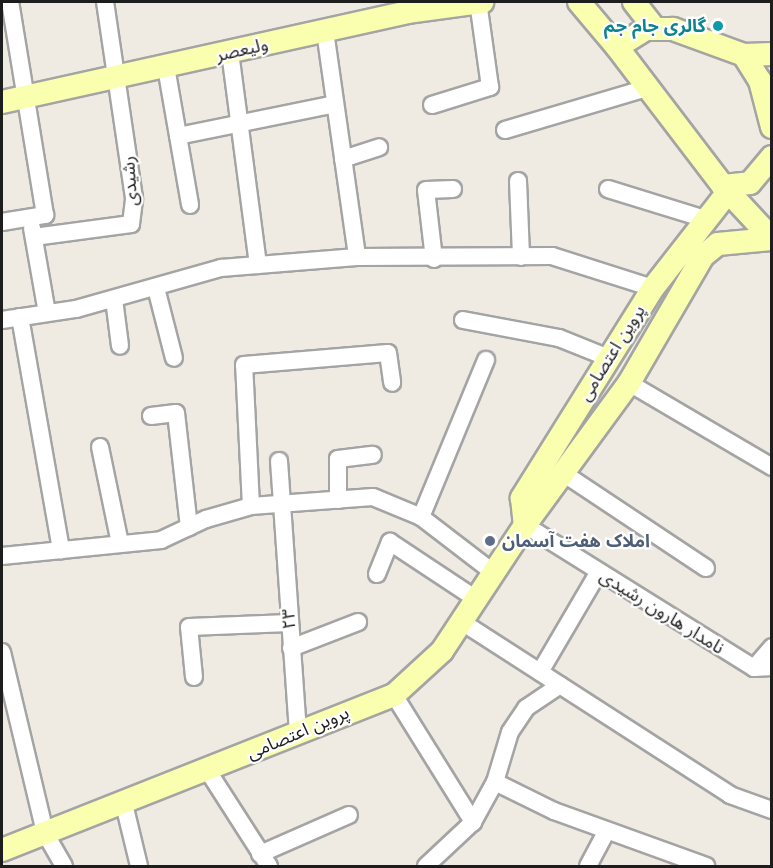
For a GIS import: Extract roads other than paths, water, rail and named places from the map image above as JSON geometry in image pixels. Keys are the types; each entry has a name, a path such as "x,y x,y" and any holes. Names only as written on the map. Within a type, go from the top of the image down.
{"street":[{"path":"2,222 45,215 28,96 10,2"},
{"path":"105,2 119,77"},
{"path":"432,105 490,87 480,2"},
{"name":"ولیعصر","path":"2,102 325,31 407,7 480,2"},
{"path":"579,2 650,87 725,189 771,239"},
{"path":"634,2 656,29"},
{"path":"617,47 656,29 710,39 744,55 771,54"},
{"path":"325,31 357,256"},
{"path":"230,52 258,265"},
{"path":"744,55 760,81 771,127"},
{"path":"166,67 190,205"},
{"name":"رشیدی","path":"34,237 131,224 134,198 119,77"},
{"path":"505,130 650,87"},
{"path":"178,136 240,127 335,104"},
{"path":"343,159 379,147"},
{"path":"725,189 750,183 770,165"},
{"path":"518,181 521,256"},
{"path":"434,259 426,190 453,189"},
{"path":"608,189 705,219"},
{"name":"پروین اعتصامی","path":"525,525 522,498 653,288 725,189"},
{"path":"30,217 47,313"},
{"name":"پروین اعتصامی","path":"2,849 208,771 394,695 442,651 525,525 566,476 629,383 704,256 718,244 771,239"},
{"path":"2,320 114,299 221,268 357,256 434,259 552,256 653,288"},
{"path":"156,288 174,358"},
{"path":"114,299 120,345"},
{"path":"20,317 61,550"},
{"path":"463,320 559,338 609,358"},
{"path":"251,506 243,365 388,353 392,383"},
{"path":"421,517 486,360"},
{"path":"629,383 771,465"},
{"path":"151,416 176,413 189,527"},
{"path":"100,447 120,544"},
{"path":"338,500 338,459 373,455"},
{"name":"۲۳","path":"279,461 298,733"},
{"path":"566,476 706,568"},
{"path":"2,556 161,540 189,527 251,506 373,497 421,517 494,573"},
{"name":"نامدار هارون رشیدی","path":"525,525 598,573 754,668"},
{"path":"377,574 390,542 476,599"},
{"path":"540,672 598,573"},
{"path":"291,648 358,622"},
{"path":"462,622 730,795 771,810"},
{"path":"194,677 189,627 289,623"},
{"path":"754,668 771,647"},
{"path":"2,652 6,684 45,833 64,867"},
{"path":"754,668 771,667"},
{"path":"426,867 473,822 495,782 510,732 526,708 560,685"},
{"path":"394,695 473,822"},
{"path":"208,771 265,860 349,815"},
{"path":"495,782 606,832 706,867"},
{"path":"124,804 139,867"},
{"path":"588,867 606,832"}],"place":[{"name":"گالری جام جم","path":"718,26"},
{"name":"املاک هفت آسمان","path":"490,541"}]}
